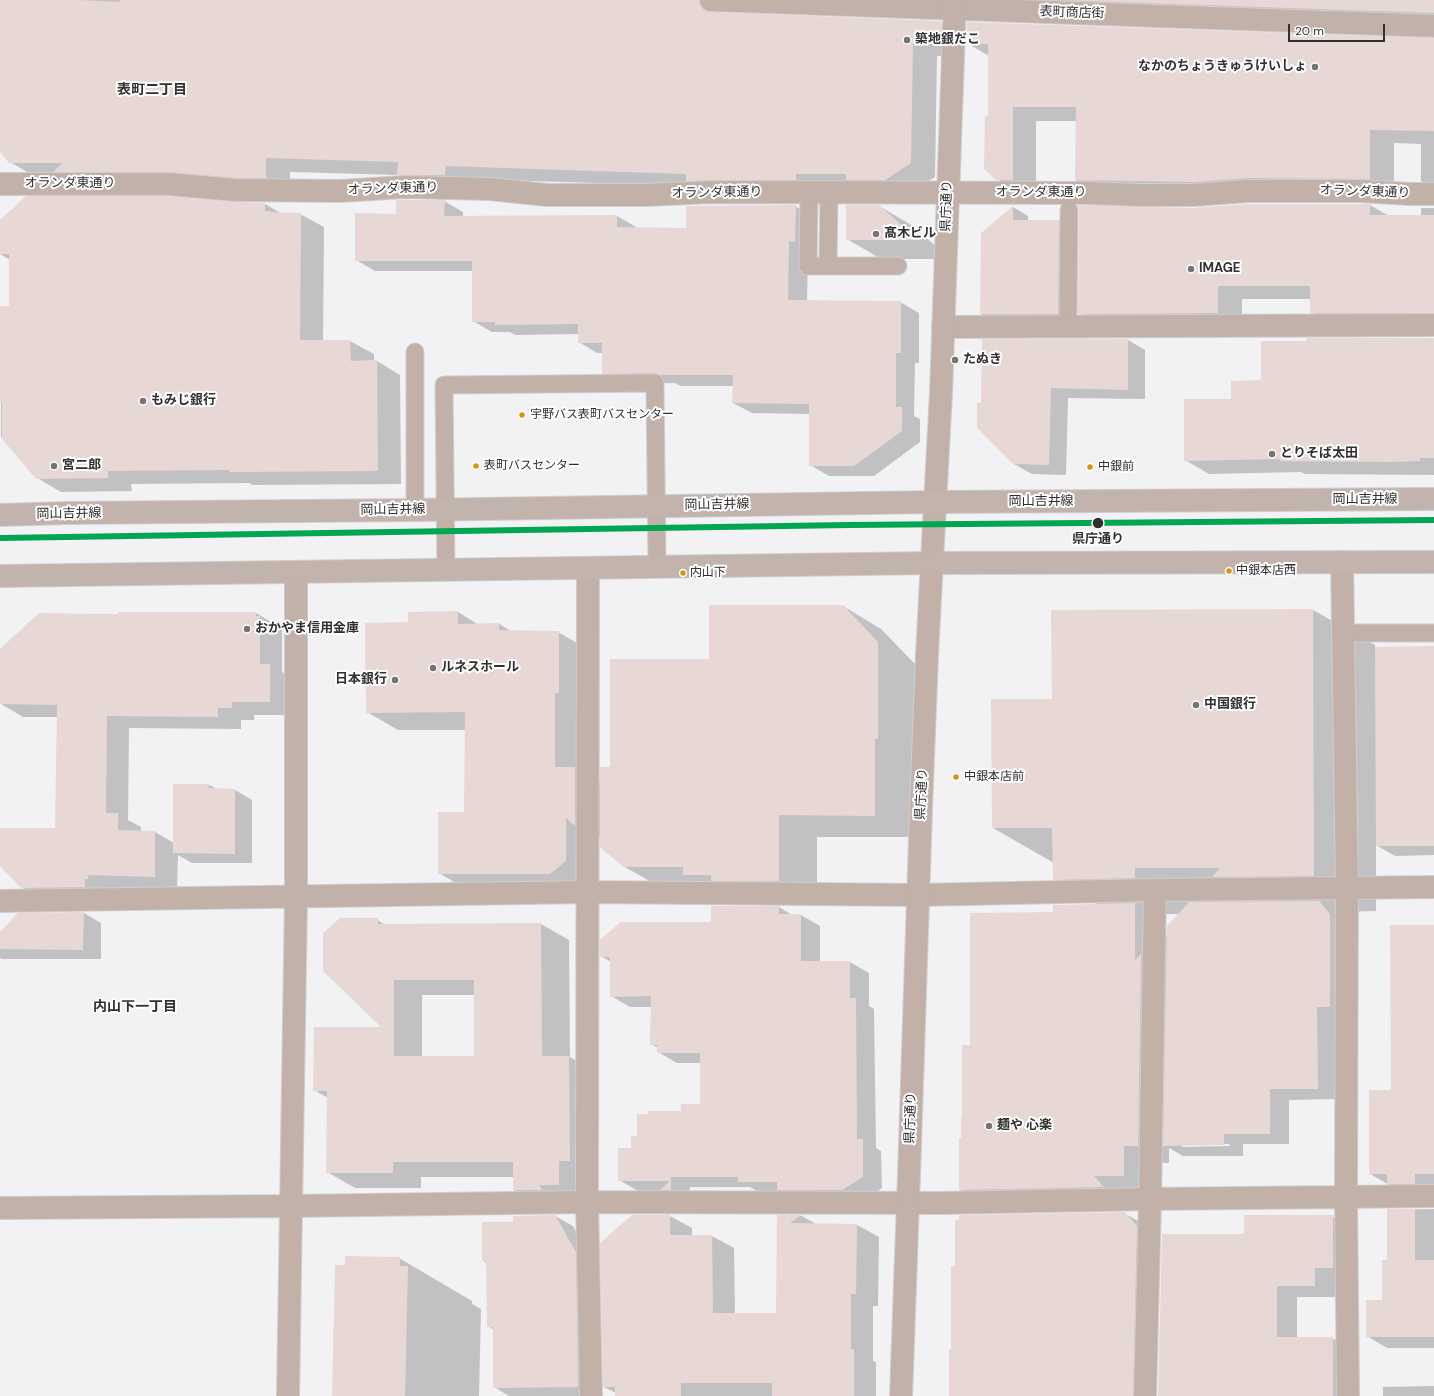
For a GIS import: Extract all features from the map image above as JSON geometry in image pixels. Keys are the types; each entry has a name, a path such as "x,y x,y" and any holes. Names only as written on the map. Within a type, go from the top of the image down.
{"main road":[{"name":"岡山吉井線","path":"0,515 66,513 446,510 935,502 1434,499"},
{"path":"0,576 446,571 932,563 1434,562"}],"street":[{"name":"表町商店街","path":"711,0 954,5 1434,26"},
{"name":"県庁通り","path":"901,1396 918,895 943,327 954,5"},
{"name":"オランダ東通り","path":"0,184 168,184 235,190 340,191 404,187 490,189 547,195 819,192 1194,195 1248,191 1360,190 1410,194 1434,194"},
{"path":"943,327 1434,325"},
{"path":"1342,562 1347,887 1346,1197 1348,1396"},
{"path":"588,568 587,1202 591,1396"},
{"path":"288,1396 296,897 296,572"},
{"path":"0,901 588,892 918,895 1347,887 1434,887"},
{"path":"1145,1396 1155,890"},
{"path":"0,1208 587,1202 908,1203 1434,1196"}],"lane":[{"path":"819,192 808,266 898,266"},
{"path":"819,192 828,266"},
{"path":"1068,326 1069,210"},
{"path":"415,352 415,510"},
{"path":"446,571 444,385 655,383 657,568"},
{"path":"1342,633 1434,633"}],"building":[{"path":"0,0 79,0 120,2 120,0 699,0 700,6 704,10 711,12 942,21 941,43 913,42 911,163 885,180 846,180 846,174 796,174 796,180 686,181 686,174 446,166 445,175 397,175 398,162 266,158 266,178 236,178 168,172 53,172 63,163 9,163 0,152"},
{"path":"1059,0 1434,0 1434,13"},
{"path":"967,22 1434,38 1434,131 1370,130 1370,179 1248,178 1194,182 1075,180 1076,107 1013,107 1013,180 996,180 984,169 985,116 988,116 988,44 966,44"},
{"path":"26,196 167,196 234,202 265,203 265,211 301,213 300,340 350,340 351,361 377,360 378,471 108,471 108,478 36,479 2,439 2,402 0,402 0,306 9,306 9,254 0,254 0,220"},
{"path":"396,200 445,200 444,216 617,215 617,227 686,228 686,206 796,205 795,242 789,241 788,300 901,301 901,353 896,353 896,407 902,407 902,431 854,466 809,466 809,404 732,403 733,375 661,375 655,373 602,374 602,343 578,343 578,324 495,325 495,322 472,322 472,261 355,261 355,213 396,214"},
{"path":"1248,204 1370,204 1370,215 1434,215 1434,313 1310,313 1310,286 1218,286 1218,313 1078,314 1078,205 1194,208"},
{"name":"髙木ビル","path":"846,205 879,205 918,240 846,240"},
{"path":"1013,206 1013,220 1059,220 1058,314 980,314 981,233"},
{"path":"1306,338 1434,338 1434,458 1420,458 1420,461 1392,462 1280,461 1280,459 1184,461 1184,399 1231,399 1231,381 1261,380 1261,341 1306,341"},
{"path":"982,339 1128,339 1128,390 1051,388 1049,465 1013,464 977,428 977,403 981,403"},
{"path":"709,605 843,605 878,642 878,739 875,739 875,816 779,815 779,881 711,881 711,875 683,875 683,867 623,867 600,847 600,767 610,767 610,659 709,659"},
{"path":"1313,609 1314,876 1212,877 1220,868 1135,868 1135,878 1053,880 1052,828 992,828 991,699 1052,699 1051,610"},
{"path":"458,611 458,624 499,623 499,630 559,631 559,693 555,693 555,767 575,767 575,826 566,818 566,861 550,874 438,874 438,812 464,812 465,712 366,713 365,623 408,622 408,612"},
{"path":"118,612 256,612 256,616 260,616 260,664 270,664 270,702 232,702 232,708 218,708 218,717 107,716 106,813 118,813 118,830 155,831 155,877 88,875 88,879 85,879 85,887 21,888 0,866 0,828 55,828 57,705 0,704 0,649 39,613 118,614"},
{"path":"1434,646 1434,846 1376,846 1375,647"},
{"path":"173,784 209,784 209,788 235,789 235,854 173,853"},
{"path":"1319,901 1330,914 1330,1007 1317,1007 1318,1089 1270,1089 1270,1134 1224,1134 1224,1145 1163,1146 1167,926 1189,902"},
{"path":"1135,903 1135,960 1141,954 1138,1146 1124,1146 1124,1176 1094,1176 1104,1187 959,1190 959,1138 961,1138 962,1117 962,1045 970,1045 970,913 1053,912 1053,905"},
{"path":"711,906 779,906 779,914 801,914 801,961 850,961 850,998 856,998 857,1139 863,1139 863,1177 842,1190 777,1190 777,1182 738,1182 738,1177 671,1177 671,1190 660,1190 670,1181 618,1181 618,1148 631,1148 631,1136 637,1136 637,1114 648,1114 648,1111 681,1111 681,1104 700,1104 700,1053 657,1053 657,1045 650,1045 651,996 610,997 610,957 600,957 600,940 621,922 711,922"},
{"path":"84,912 83,950 0,949 0,932 18,913"},
{"path":"340,918 378,918 378,924 541,923 542,1056 569,1056 570,1161 559,1161 559,1185 539,1185 542,1190 513,1190 513,1162 393,1162 393,1173 326,1173 327,1091 313,1091 314,1027 381,1027 323,971 323,933","holes":["394,980 474,980 474,1056 394,1056"]},
{"path":"1390,925 1434,925 1434,1174 1415,1174 1415,1184 1387,1184 1387,1174 1369,1174 1369,1090 1391,1090"},
{"path":"1387,1209 1415,1209 1415,1260 1434,1260 1434,1337 1366,1337 1366,1300 1382,1300 1382,1260 1387,1260"},
{"path":"1125,1212 1137,1226 1133,1396 949,1396 949,1349 951,1349 951,1266 955,1266 955,1220 959,1220 959,1215"},
{"path":"555,1215 576,1252 578,1387 493,1388 493,1327 487,1327 486,1261 482,1261 482,1222 513,1222 513,1216"},
{"path":"632,1215 670,1215 670,1235 712,1235 713,1313 776,1313 777,1215 802,1215 790,1223 857,1224 856,1294 851,1294 851,1349 854,1349 854,1396 772,1396 772,1383 681,1383 681,1396 615,1396 615,1387 603,1387 600,1243"},
{"path":"1244,1215 1333,1215 1333,1268 1315,1268 1315,1286 1277,1286 1277,1337 1333,1337 1333,1396 1158,1396 1162,1234 1244,1234"},
{"path":"345,1256 400,1257 400,1266 408,1266 405,1396 332,1396 335,1265 345,1265"}],"transit line":[{"path":"0,538 849,525 1434,520"}],"place":[{"name":"築地銀だこ","path":"907,40"},
{"name":"なかのちょうきゅうけいしょ","path":"1315,67"},
{"name":"髙木ビル","path":"876,234"},
{"name":"IMAGE","path":"1191,269"},
{"name":"たぬき","path":"955,360"},
{"name":"もみじ銀行","path":"143,401"},
{"name":"宇野バス表町バスセンター","path":"522,415"},
{"name":"とりそば太田","path":"1272,454"},
{"name":"宮二郎","path":"54,466"},
{"name":"表町バスセンター","path":"476,466"},
{"name":"中銀前","path":"1090,467"},
{"name":"県庁通り","path":"1098,523"},
{"name":"中銀本店西","path":"1229,571"},
{"name":"内山下","path":"683,573"},
{"name":"おかやま信用金庫","path":"247,629"},
{"name":"ルネスホール","path":"433,668"},
{"name":"日本銀行","path":"395,680"},
{"name":"中国銀行","path":"1196,705"},
{"name":"中銀本店前","path":"956,777"},
{"name":"麺や 心楽","path":"989,1126"}],"district":[{"name":"表町二丁目","path":"152,90"},
{"name":"内山下一丁目","path":"135,1007"}]}
